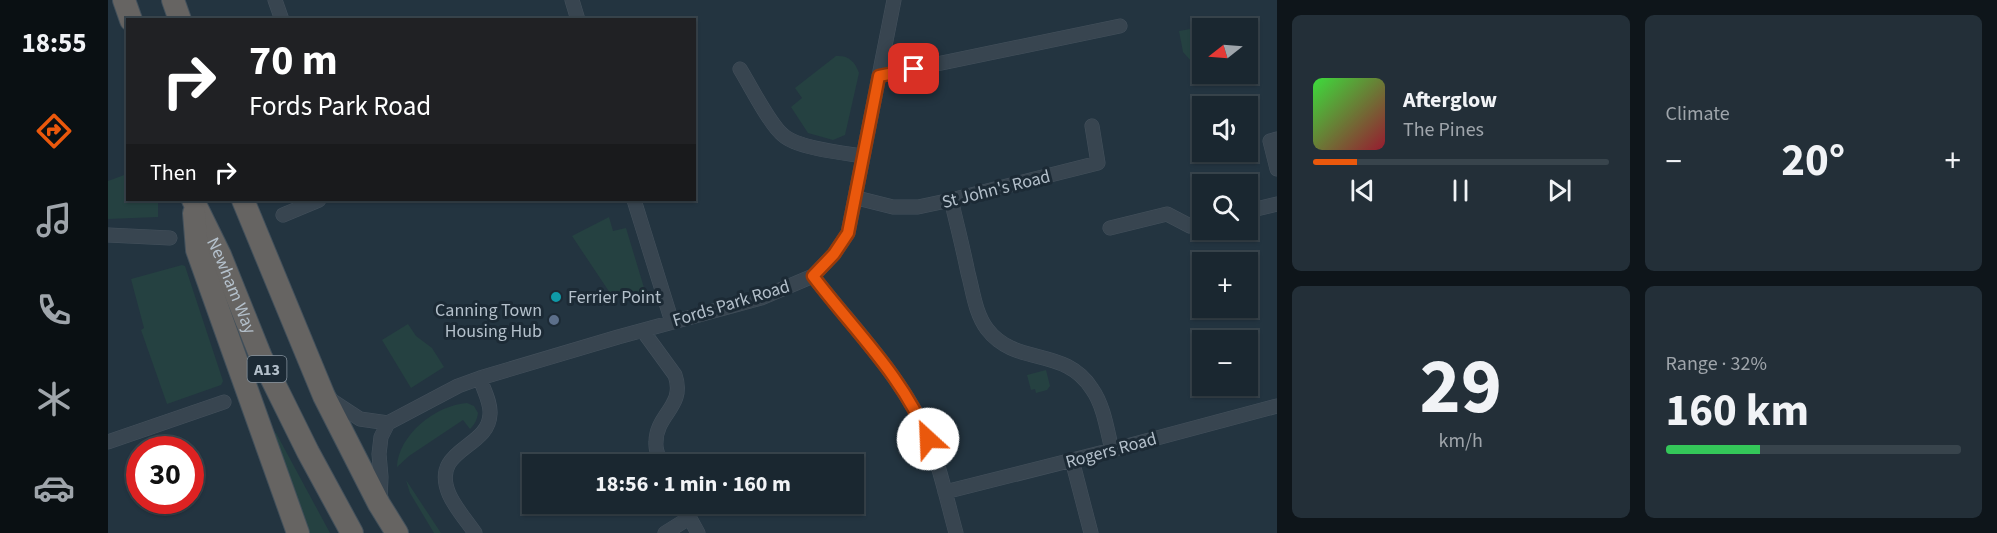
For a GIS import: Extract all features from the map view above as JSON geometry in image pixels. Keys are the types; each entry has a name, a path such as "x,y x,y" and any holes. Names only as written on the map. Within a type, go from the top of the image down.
{"highway":[{"path":"124,0 130,18"},
{"path":"173,0 179,18"},
{"name":"A13","path":"193,201 197,250 298,533"},
{"name":"Newham Way","path":"193,201 220,255 261,357 308,452 352,533"},
{"name":"A13","path":"243,201 324,396 379,504 397,533"}],"street":[{"path":"274,0 281,18"},
{"path":"572,0 577,18"},
{"name":"Fords Park Road","path":"388,423 458,386 480,378 761,298 813,276 834,254 848,233 857,198 863,156 894,0"},
{"path":"879,76 1120,26"},
{"path":"741,69 776,128 784,137 809,146 863,156"},
{"name":"St John's Road","path":"857,198 893,207 918,207 1098,163 1092,126"},
{"path":"1277,139 1270,141 1277,169"},
{"path":"951,200 977,309 986,328 999,343 1014,351 1066,364 1083,378 1092,388 1099,402 1112,450"},
{"path":"283,215 317,201"},
{"path":"634,201 672,322"},
{"path":"1258,209 1277,204"},
{"path":"1110,228 1167,214 1192,226"},
{"path":"108,235 170,238"},
{"path":"813,276 901,388 922,424 956,533"},
{"path":"643,331 675,375 679,391 675,404 665,415 657,432 655,444 658,454"},
{"path":"475,533 450,495 446,483 446,472 455,454 484,432 489,423 491,413 480,378"},
{"path":"324,396 360,419 388,423 381,437 379,454 381,477 379,504"},
{"path":"108,442 224,402"},
{"name":"Rogers Road","path":"945,492 1277,406"},
{"path":"1072,460 1091,533"},
{"path":"686,514 698,533"},
{"path":"665,533 688,518"}],"green space":[{"path":"1192,29 1192,62 1183,52 1179,31"},
{"path":"836,56 850,60 859,73 845,135 833,140 808,133 791,107 802,98 795,88"},
{"path":"126,174 126,201 158,201 158,217 108,219 108,181"},
{"path":"609,217 613,231 626,228 645,291 614,299 572,236"},
{"path":"185,266 223,381 221,385 167,404 141,330 144,328 131,279"},
{"path":"408,324 416,336 432,348 444,367 411,388 382,340"},
{"path":"1046,370 1050,386 1047,390 1036,393 1035,389 1031,390 1027,375"},
{"path":"467,403 474,406 478,413 470,429 463,420 409,456 397,467 399,455 411,433 443,409"},
{"path":"276,433 330,533 306,533 270,434"},
{"path":"406,480 441,533 434,533 410,493"}],"place":[{"name":"Ferrier Point","path":"556,297"},
{"name":"Canning Town Housing Hub","path":"554,320"}],"route":[{"path":"914,69 879,76 857,198 848,233 834,254 813,276 901,388 928,439"}]}
